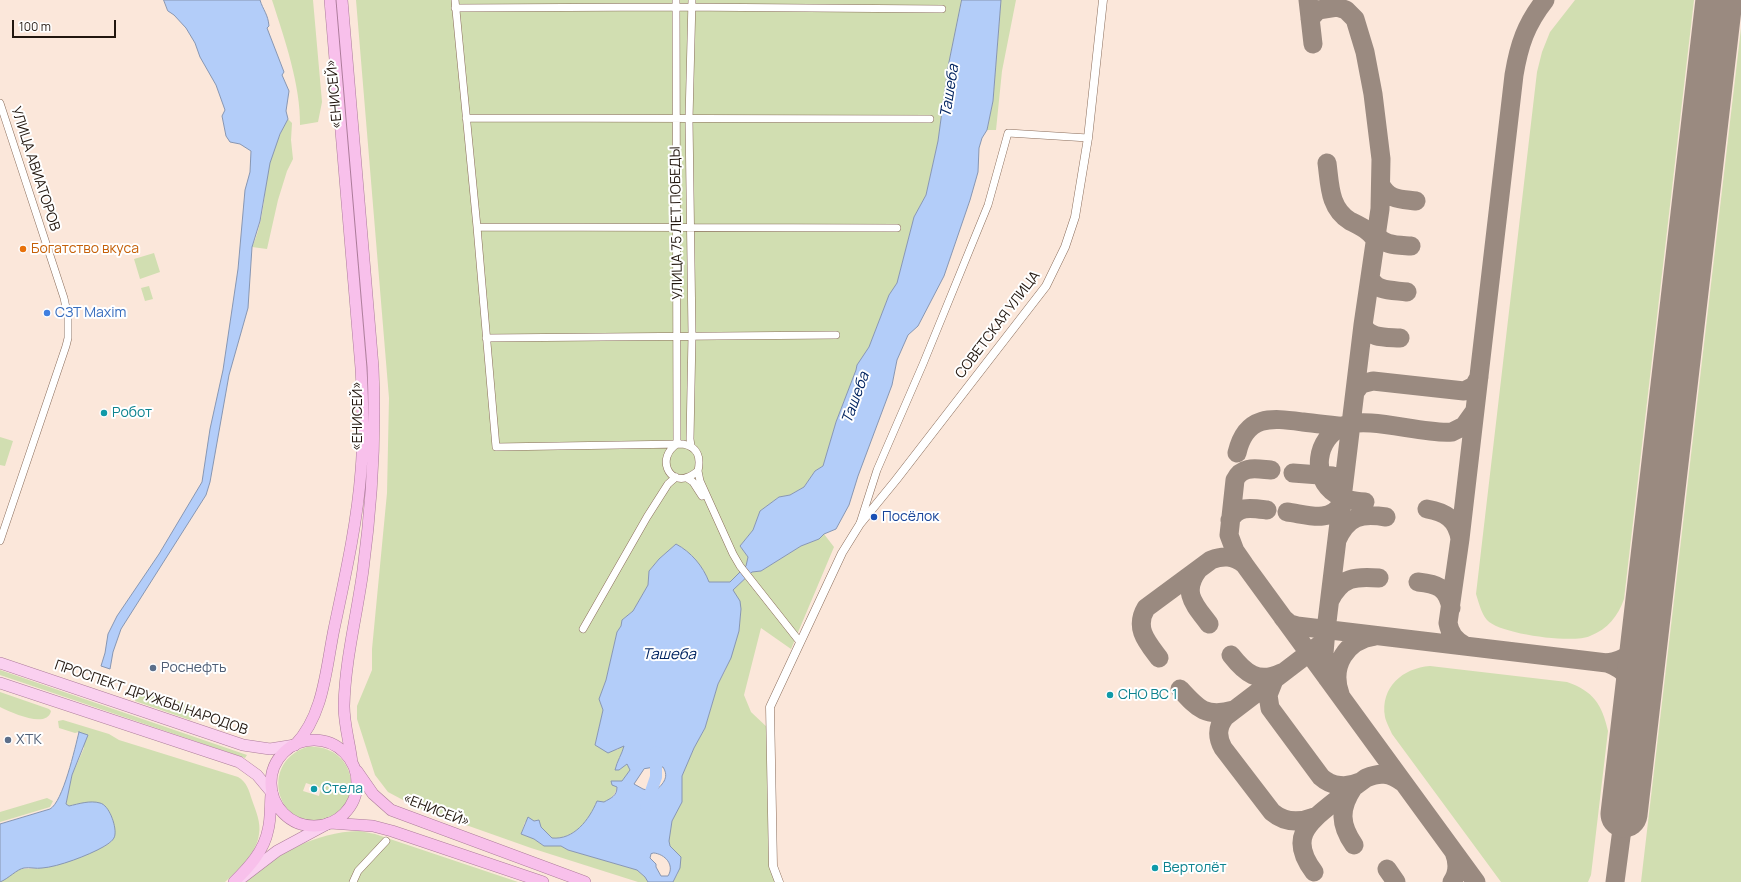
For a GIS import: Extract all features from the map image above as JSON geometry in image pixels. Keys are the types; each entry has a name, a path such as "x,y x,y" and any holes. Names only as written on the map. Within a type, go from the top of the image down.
{"highway":[{"name":"«ЕНИСЕЙ»","path":"330,0 361,368 363,415 361,472 346,568 319,704 310,726 294,744 282,754 273,767 270,781 272,793 280,810 293,821 310,826 329,823 373,826 543,882"},
{"name":"«ЕНИСЕЙ»","path":"329,823 343,815 352,802 357,789 354,766 345,724 345,682 363,570 373,472 375,414 373,367 342,0"},
{"name":"«ЕНИСЕЙ»","path":"294,744 312,740 327,742 339,748 360,774 373,794 391,810 585,882"},
{"path":"236,882 263,846 268,829 272,793"}],"main road":[{"name":"ПРОСПЕКТ ДРУЖБЫ НАРОДОВ","path":"0,662 243,745 270,749 294,744"},
{"path":"0,683 239,762 258,775 272,793"},
{"path":"236,882 277,851 329,823"}],"street":[{"path":"455,0 496,446 677,444 691,446 699,456 698,470 700,481 733,554"},
{"name":"СОВЕТСКАЯ УЛИЦА","path":"779,882 773,866 770,707 842,553 860,524 896,480 1046,286 1065,247 1074,217 1088,138 1103,0"},
{"name":"УЛИЦА 75 ЛЕТ ПОБЕДЫ","path":"676,4 677,444"},
{"path":"455,8 692,4 942,9"},
{"name":"УЛИЦА 75 ЛЕТ ПОБЕДЫ","path":"691,446 692,335 689,119 692,4"},
{"name":"УЛИЦА АВИАТОРОВ","path":"0,103 64,298 68,324 66,346 0,541"},
{"path":"466,118 930,119"},
{"path":"860,524 877,470 923,364 988,205 1008,133 1088,138"},
{"path":"477,227 690,226 897,228"},
{"path":"486,338 692,335 836,335"},
{"path":"677,444 668,452 666,463 671,474 676,477 687,478 698,488 740,566 800,642"},
{"path":"687,478 698,470"},
{"path":"582,629 647,517 668,484 676,477"},
{"path":"353,882 358,871 386,841"}],"green space":[{"path":"272,0 313,0 322,102 318,122 300,125 300,110 295,78"},
{"path":"356,0 962,0 948,67 938,141 926,195 914,217 897,283 889,295 869,347 857,365 836,422 823,466 815,471 804,487 790,495 779,497 760,511 753,530 740,546 748,557 746,566 730,582 709,582 696,560 687,551 676,544 659,559 649,571 648,585 633,611 622,620 621,626 617,632 606,680 599,699 603,710 595,745 617,750 621,746 624,746 615,769 619,770 627,764 630,770 622,781 618,782 613,796 604,803 597,801 590,816 580,828 567,836 551,838 541,827 539,820 525,822 521,834 534,839 544,846 561,846 568,850 637,870 648,882 638,882 531,848 418,808 388,792 375,775 357,719 357,706 372,670 372,649 387,493 389,398"},
{"path":"1001,0 1016,0 1002,71 996,130 987,130 993,101"},
{"path":"1575,0 1694,0 1624,599 1619,611 1612,621 1602,630 1590,636 1568,639 1520,633 1506,630 1494,625 1487,620 1483,614 1476,594 1537,72 1542,52 1550,32"},
{"path":"1741,28 1741,882 1641,882"},
{"path":"288,119 292,123 291,140 293,159 287,171 278,200 267,249 252,247 264,204 270,162"},
{"path":"154,253 160,272 140,279 134,259"},
{"path":"149,286 153,299 145,301 141,288"},
{"path":"0,437 13,441 5,466 0,465"},
{"path":"824,534 834,547 791,649 761,628 744,695 751,712 769,729 769,851 775,882 673,882 678,873 673,850 668,841 672,821 682,802 682,776 694,748 705,728 718,684 725,671 739,631 741,609 733,590 752,572 761,571 801,546 819,539"},
{"path":"1430,666 1567,682 1584,690 1595,700 1603,713 1608,731 1591,875 1588,882 1501,882 1392,734 1385,717 1384,706 1390,688 1403,675 1420,668"},
{"path":"0,670 247,755 245,758 0,675"},
{"path":"147,691 193,706 195,716 190,720 135,701 137,696"},
{"path":"0,692 51,711 48,716 43,719 21,716 0,707"},
{"path":"63,720 109,734 119,740 241,779 249,790 259,821 259,834 255,848 246,861 225,882 0,882 20,869 43,868 81,857 110,843 115,835 110,815 107,809 102,805 89,803 69,806 66,804 72,775 84,748 79,732 75,733 59,728 58,721"},
{"path":"307,747 324,749 337,755 346,765 351,778 351,791 346,803 337,813 323,819 307,820 294,814 285,805 279,793 279,779 283,766 292,755","holes":["306,783 321,788 319,796 303,791"]},
{"path":"47,798 53,801 50,807 0,822 0,812"},
{"path":"359,831 375,834 518,882 245,882 270,862 298,846 327,835"}],"water":[{"path":"164,0 260,0 268,18 269,26 267,28 284,72 282,75 289,91 286,111 288,119 280,134 270,163 260,221 252,247 248,308 229,375 210,482 206,495 121,629 113,652 110,669 101,666 108,634 117,616 159,554 202,482 210,429 223,370 238,269 245,190 250,172 251,151 240,144 230,142 226,136 222,116 225,110 216,85 186,28 174,15 168,11"},
{"name":"Ташеба","path":"962,0 1001,0 993,101 987,130 982,138 979,148 978,172 970,200 944,276 918,326 908,335 897,360 892,385 858,476 849,505 836,529 824,534 819,539 801,546 761,571 752,572 733,590 740,601 741,609 739,631 731,658 718,684 705,728 694,748 682,776 682,802 672,821 669,841 670,846 681,857 680,868 673,882 648,882 637,870 568,850 561,846 544,846 534,839 521,834 528,817 534,821 539,820 541,827 552,838 560,838 574,832 585,822 597,801 604,802 615,795 617,787 612,785 611,781 622,781 630,770 627,764 619,770 615,770 624,746 608,753 595,745 603,710 599,699 606,680 617,632 621,626 622,620 633,611 648,585 649,571 659,559 676,544 687,551 696,560 709,582 730,582 746,566 748,557 740,546 753,530 760,511 779,497 790,495 804,487 815,471 823,466 836,422 857,365 869,347 889,295 897,283 914,217 926,195 938,141 948,67","holes":["663,767 666,775 662,784 654,792 643,789 634,784 644,769","654,853 662,855 670,864 670,872 668,876 661,876 656,864 650,858 651,854"]},
{"path":"79,732 88,735 72,775 66,804 69,806 92,802 100,803 106,807 113,821 115,830 114,838 111,842 90,854 49,867 21,869 0,882 0,824 50,809 55,804 68,774"}],"waterway":[{"name":"Ташеба","path":"646,806 656,777 656,752"}],"taxiway":[{"path":"1308,0 1313,44"},
{"path":"1464,645 1453,636 1448,623 1460,539 1514,75 1518,54 1524,35 1538,9 1545,0"},
{"path":"1310,19 1318,10 1337,7 1346,10 1355,19 1365,52 1373,94 1381,159 1380,209 1363,325 1326,630 1323,665 1327,678"},
{"path":"1327,163 1330,188 1334,203 1338,210 1343,216 1367,231 1375,239"},
{"path":"1381,185 1387,194 1391,196 1416,201"},
{"path":"1376,233 1386,243 1411,246"},
{"path":"1370,277 1372,282 1380,288 1407,292"},
{"path":"1363,325 1369,333 1374,335 1400,338"},
{"path":"1355,392 1361,384 1373,381 1464,391 1474,386 1479,377"},
{"path":"1365,502 1350,500 1339,496 1328,487 1322,478 1320,468 1322,448 1327,439 1334,432 1343,426 1354,423 1381,424 1426,431 1452,432 1464,426 1474,412"},
{"path":"1237,453 1241,440 1247,431 1262,421 1281,420 1347,427"},
{"path":"1244,564 1235,551 1229,535 1235,480 1238,475 1246,470 1271,470"},
{"path":"1293,473 1333,476"},
{"path":"1287,512 1309,516 1324,516 1337,510 1341,504"},
{"path":"1230,520 1233,515 1241,510 1251,508 1267,510"},
{"path":"1427,509 1439,512 1449,518 1456,526 1460,539"},
{"path":"1337,540 1346,526 1356,518 1362,516 1386,517"},
{"path":"1159,658 1146,640 1142,628 1141,622 1146,608 1211,560 1220,557 1228,557 1236,559 1244,564 1476,882"},
{"path":"1198,570 1193,578 1190,592 1195,605 1209,624"},
{"path":"1330,600 1344,582 1363,577 1379,578"},
{"path":"1418,582 1431,584 1444,591 1447,595 1451,608"},
{"path":"1283,618 1290,624 1297,626 1607,663 1622,670 1630,680 1634,694 1635,710"},
{"path":"1607,663 1620,660 1630,654 1638,644 1644,632"},
{"path":"1340,694 1337,684 1337,674 1339,664 1343,656 1356,643 1365,638 1375,636"},
{"path":"1314,817 1292,821 1277,816 1272,812 1223,748 1219,736 1219,728 1225,717 1318,646"},
{"path":"1231,655 1241,667 1253,675 1265,677 1281,673"},
{"path":"1274,680 1268,695 1270,708 1321,777 1330,783 1340,786 1360,782"},
{"path":"1180,689 1192,702 1203,710 1216,713 1234,710"},
{"path":"1314,872 1303,850 1302,841 1304,833 1309,825 1324,810 1366,778 1385,774 1402,782"},
{"path":"1353,788 1345,803 1343,817 1346,831 1354,845"},
{"path":"1615,882 1624,814"},
{"path":"1452,882 1456,874 1457,867 1454,852"},
{"path":"1387,869 1396,882"}],"runway":[{"path":"1624,814 1719,0"}],"place":[{"name":"Богатство вкуса","path":"23,249"},
{"name":"СЗТ Maxim","path":"47,313"},
{"name":"Робот","path":"104,413"},
{"name":"Посёлок","path":"874,517"},
{"name":"Роснефть","path":"153,668"},
{"name":"СНО ВС 1","path":"1110,695"},
{"name":"ХТК","path":"8,740"},
{"name":"Стела","path":"314,789"},
{"name":"Вертолёт","path":"1155,868"}]}
